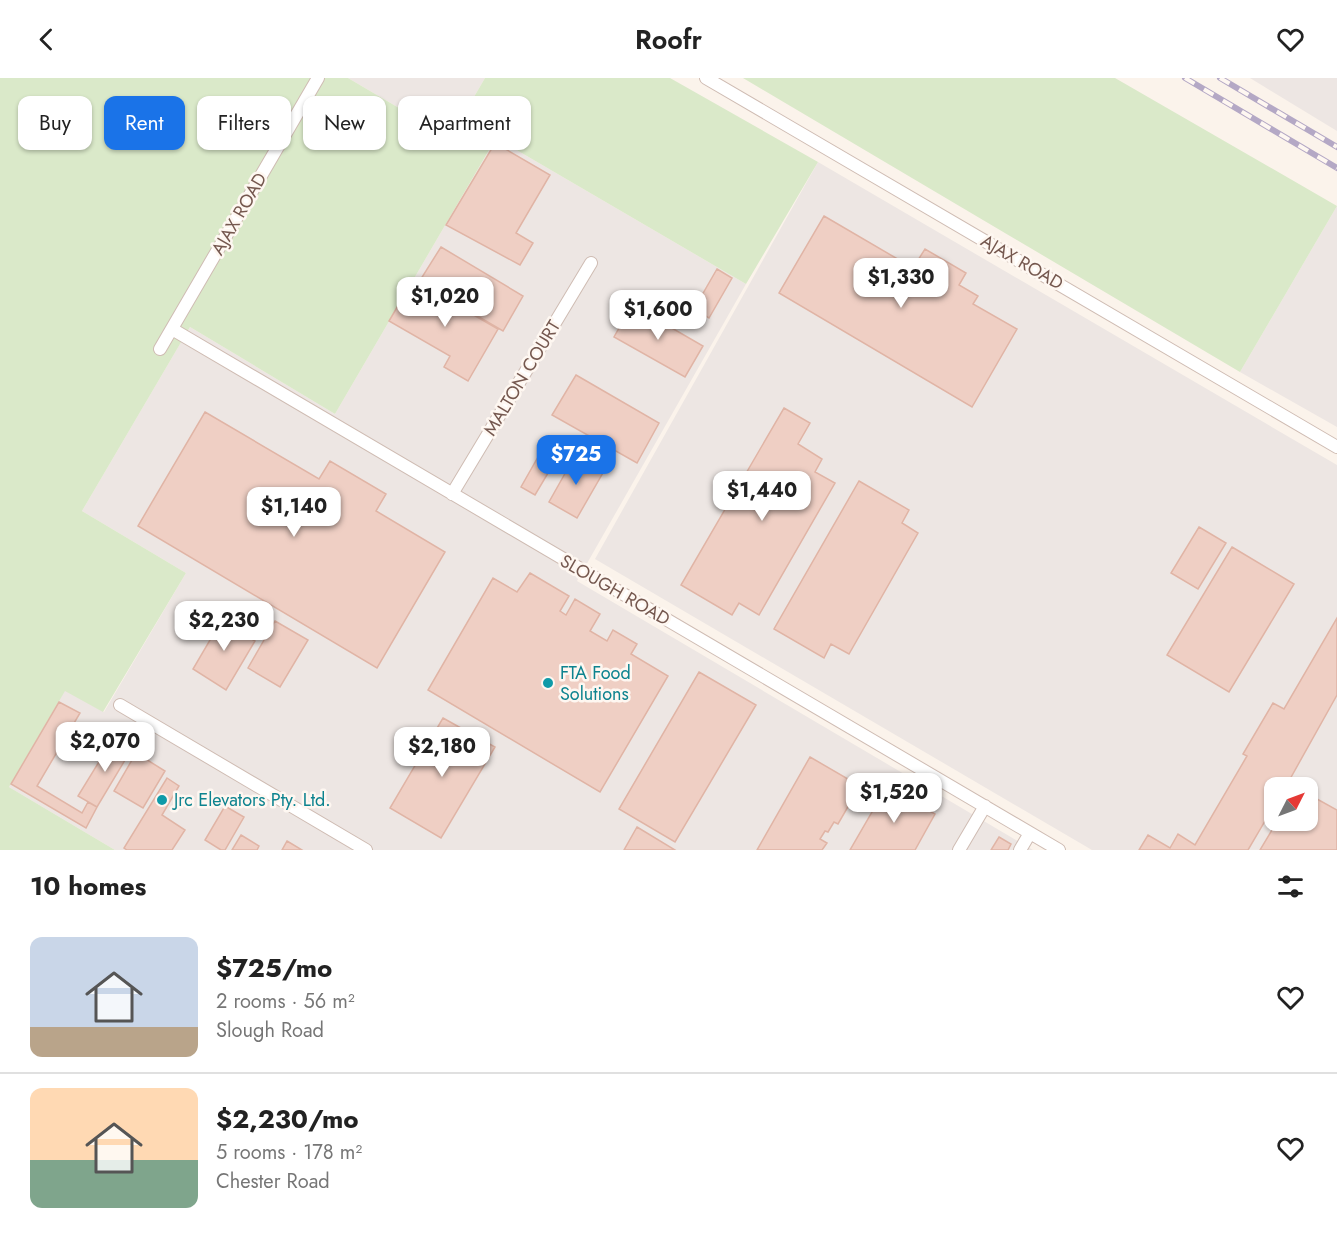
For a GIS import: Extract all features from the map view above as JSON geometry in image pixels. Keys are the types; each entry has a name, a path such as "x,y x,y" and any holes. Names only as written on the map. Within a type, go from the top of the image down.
{"street":[{"name":"AJAX ROAD","path":"160,349 318,78"},
{"name":"AJAX ROAD","path":"706,78 1337,447"},
{"name":"MALTON COURT","path":"452,494 591,263"},
{"name":"SLOUGH ROAD","path":"172,330 1059,850"},
{"path":"120,705 366,850"},
{"path":"959,850 985,806"},
{"path":"1020,850 1030,833"}],"shaded area":[{"path":"348,78 485,78 474,96 398,96 398,107 386,100 386,96 379,96"},
{"path":"1250,78 1337,78 1337,131"},
{"path":"489,150 517,150 746,284 577,581 1033,850 115,850 9,787 65,690 104,712 186,573 82,511 190,327 335,414"},
{"path":"818,162 1337,465 1337,850 1092,850 595,559"},
{"path":"1337,206 1337,427 1240,372"}],"green space":[{"path":"0,78 348,78 379,96 303,96 303,150 386,150 386,100 398,107 398,150 489,150 335,414 190,327 82,511 186,573 103,712 65,691 9,787 115,850 0,850"},
{"path":"485,78 670,78 818,162 746,284 517,150 531,150 531,96 474,96"},
{"path":"743,78 1115,78 1337,206 1240,372"}],"building":[{"path":"491,150 507,150 550,175 516,233 533,243 520,265 446,225"},
{"path":"824,216 913,268 925,249 966,273 959,285 978,296 973,304 1017,329 972,407 779,293"},
{"path":"441,247 523,296 503,331 419,282"},
{"path":"717,269 732,278 709,318 694,309"},
{"path":"413,280 498,329 468,381 444,367 450,356 389,321"},
{"path":"632,305 703,346 685,377 614,337"},
{"path":"576,375 659,423 637,463 552,415"},
{"path":"784,408 810,423 798,444 822,459 815,472 835,483 759,615 739,603 732,615 681,585"},
{"path":"205,412 319,479 330,461 386,494 376,511 445,552 377,668 138,526"},
{"path":"542,450 557,458 535,495 521,487"},
{"path":"576,454 604,471 577,518 549,502"},
{"path":"859,481 909,510 902,523 918,533 849,654 831,644 824,658 774,629"},
{"path":"1199,527 1226,543 1198,589 1171,573"},
{"path":"1232,547 1294,584 1229,692 1167,655"},
{"name":"FTA Food Solutions","path":"530,573 569,596 560,611 566,615 575,599 600,614 590,631 607,641 613,630 637,644 631,654 668,676 600,792 428,690 493,578 517,592"},
{"path":"227,611 242,619 235,629 255,641 226,690 193,669"},
{"path":"1337,618 1337,695 1291,777 1264,777 1264,823 1248,850 1139,850 1148,835 1170,848 1178,834 1195,845 1247,756 1243,754 1273,703 1284,709"},
{"path":"275,621 308,640 280,687 248,668"},
{"path":"699,672 756,705 675,842 619,809"},
{"path":"59,702 80,713 37,786 82,813 88,802 97,807 86,828 11,784"},
{"path":"443,718 495,747 441,838 390,808"},
{"path":"113,739 131,750 97,807 78,796"},
{"path":"136,753 165,771 143,808 114,791"},
{"path":"810,757 860,786 838,824 834,822 820,839 827,843 822,850 757,850"},
{"name":"Jrc Elevators Pty. Ltd.","path":"167,778 179,786 162,815 185,830 172,850 127,850 124,848"},
{"path":"887,786 935,814 915,850 850,850"},
{"path":"1318,800 1337,810 1337,850 1260,850 1271,831 1318,831"},
{"path":"225,806 244,817 225,850 221,850 205,840"},
{"path":"637,827 675,850 624,850"},
{"path":"241,835 259,846 257,850 232,850"},
{"path":"999,837 1011,844 1008,850 991,850"},
{"path":"287,841 302,850 282,850"}],"railway":[{"path":"1185,78 1337,168"},
{"path":"1220,78 1337,147"}],"place":[{"name":"FTA Food Solutions","path":"548,683"},
{"name":"Jrc Elevators Pty. Ltd.","path":"162,800"}]}
